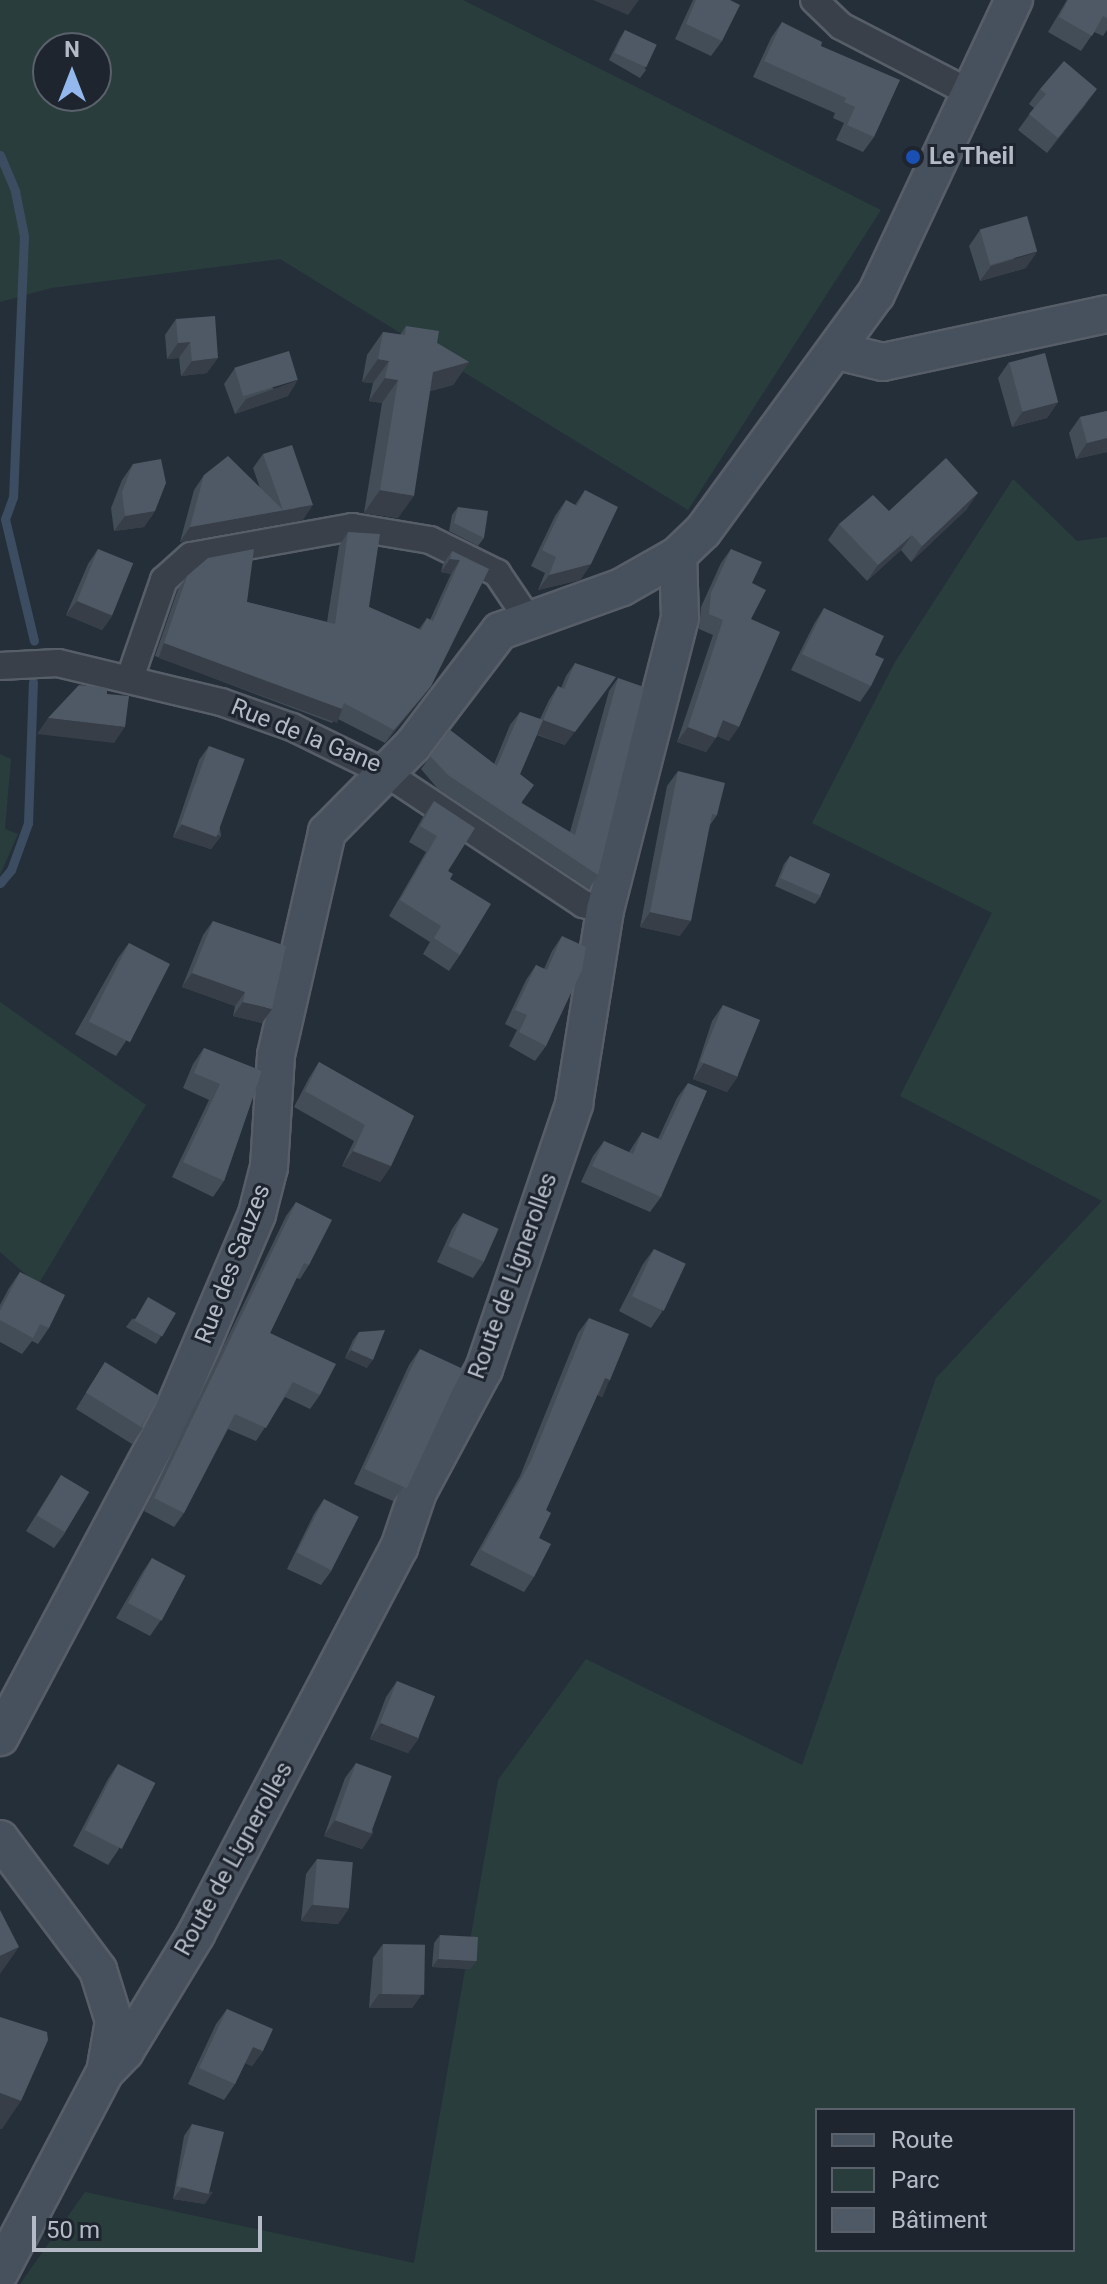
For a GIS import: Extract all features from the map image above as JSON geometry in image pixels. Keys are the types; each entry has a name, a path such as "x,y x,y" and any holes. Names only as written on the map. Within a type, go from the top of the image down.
{"street":[{"path":"814,0 841,26 972,94"},
{"name":"Rue de la Gane","path":"0,666 58,663 130,678 292,727 386,773 500,631 528,619 578,607 678,555 703,531 838,351 876,294 1014,0"},
{"path":"838,351 883,362 1107,314"},
{"path":"130,678 164,580 191,556 352,527 430,540 497,573 528,619"},
{"name":"Route de Lignerolles","path":"105,2072 125,2051 196,1934 399,1548 418,1492 484,1369 574,1104 605,910 680,618 678,555"},
{"path":"386,773 583,904 605,910"},
{"name":"Rue des Sauzes","path":"0,1737 171,1416 228,1288 269,1167 276,1055 320,849 327,832 386,773"},
{"path":"0,1839 98,1970 114,2021 105,2072 0,2272"},
{"path":"98,1970 126,1984 164,1983"}],"green space":[{"path":"0,0 463,0 881,210 688,510 280,259 51,288 0,302"},
{"path":"1013,479 1077,541 1107,537 1107,2284 20,2284 85,2192 414,2263 498,1780 586,1659 802,1765 936,1378 1102,1201 900,1096 992,913 812,823 895,662"},
{"path":"0,754 11,759 5,829 18,834 0,875"},
{"path":"0,1002 146,1105 38,1285 0,1252"}],"building":[{"path":"696,0 730,0 740,5 722,41 686,24"},
{"path":"1068,0 1107,0 1107,18 1103,16 1092,36 1059,17"},
{"path":"782,22 822,42 821,46 900,80 874,137 847,125 855,107 844,102 846,98 764,61"},
{"path":"625,30 657,45 646,67 614,53"},
{"path":"1064,61 1097,89 1058,138 1029,114 1046,94 1040,89"},
{"path":"1027,216 1037,252 990,265 980,230"},
{"path":"215,316 218,358 192,361 190,342 178,343 176,319"},
{"path":"406,326 439,331 437,343 469,362 433,372 414,496 380,490 398,380 385,378 389,361 378,359 383,332 405,335"},
{"path":"289,351 298,380 243,396 234,368"},
{"path":"1045,353 1058,402 1022,412 1009,363"},
{"path":"1107,411 1107,438 1087,443 1080,417"},
{"path":"292,445 313,505 190,527 204,475 228,456 283,510 263,454"},
{"path":"946,458 978,493 922,546 912,535 878,565 839,524 873,495 889,511"},
{"path":"161,459 166,483 155,511 125,516 122,492 133,464"},
{"path":"585,490 618,507 591,564 549,575 556,557 542,550 566,500 577,506"},
{"path":"458,507 488,511 484,538 454,523"},
{"path":"348,532 380,534 369,607 421,630 427,618 433,621 460,560 450,559 452,551 489,569 431,686 394,730 344,703 342,709 164,643 187,576 208,558 254,549 247,602 335,624"},
{"path":"98,549 133,563 112,615 77,601"},
{"path":"731,549 762,562 752,583 766,590 751,619 780,632 739,727 723,720 716,738 688,727 723,620 709,614 711,593"},
{"path":"824,608 884,636 875,655 884,659 871,686 802,654"},
{"path":"575,663 616,677 575,732 543,720 558,686 564,689"},
{"path":"618,678 644,687 598,875 448,775 430,756 450,730 497,766 520,712 543,720 520,774 534,785 521,803 575,835"},
{"path":"79,685 107,688 107,694 129,696 125,727 48,718"},
{"path":"209,746 245,759 216,837 181,824"},
{"path":"678,771 725,783 717,815 712,814 691,921 650,912"},
{"path":"434,801 475,828 448,871 453,874 450,879 491,904 460,955 434,938 441,926 400,900 437,836 420,826"},
{"path":"790,856 830,874 820,896 780,878"},
{"path":"213,921 286,946 272,1009 243,1002 245,992 192,973"},
{"path":"562,936 586,947 582,970 546,1046 519,1032 527,1015 515,1010 536,965 547,970"},
{"path":"129,943 170,964 130,1042 89,1021"},
{"path":"723,1005 760,1020 737,1077 700,1062"},
{"path":"204,1048 262,1071 224,1181 183,1162 220,1084 194,1073"},
{"path":"319,1062 414,1116 391,1166 353,1151 365,1125 305,1091"},
{"path":"688,1083 707,1091 661,1197 592,1166 604,1141 633,1154 642,1132 661,1140"},
{"path":"296,1202 332,1220 309,1265 304,1263 270,1333 336,1364 320,1395 293,1382 266,1428 235,1414 184,1513 154,1498"},
{"path":"463,1213 499,1229 484,1262 448,1246"},
{"path":"654,1249 686,1264 664,1311 632,1296"},
{"path":"20,1272 65,1295 49,1328 40,1324 33,1338 0,1320 0,1311"},
{"path":"148,1297 176,1313 162,1336 134,1320"},
{"path":"589,1318 629,1334 610,1380 605,1378 546,1510 551,1513 539,1538 551,1544 534,1577 481,1550 531,1461"},
{"path":"385,1330 373,1360 351,1350 359,1332"},
{"path":"420,1349 463,1369 407,1488 364,1469"},
{"path":"105,1362 160,1396 141,1427 86,1393"},
{"path":"61,1475 89,1492 65,1532 37,1515"},
{"path":"324,1499 359,1517 332,1570 297,1552"},
{"path":"152,1558 186,1576 162,1621 128,1603"},
{"path":"397,1681 435,1696 418,1738 380,1723"},
{"path":"356,1763 392,1776 371,1833 335,1820"},
{"path":"118,1764 155,1783 122,1849 84,1830"},
{"path":"317,1859 353,1862 349,1908 313,1905"},
{"path":"0,1910 19,1947 0,1956"},
{"path":"440,1935 478,1937 477,1961 439,1959"},
{"path":"383,1944 425,1945 424,1995 382,1994"},
{"path":"227,2009 273,2029 263,2051 253,2047 235,2084 199,2068"},
{"path":"0,2017 47,2032 48,2040 21,2101 0,2093"},
{"path":"192,2124 224,2132 209,2194 177,2186"}],"waterway":[{"path":"0,155 15,191 24,236 13,497 5,519 34,641"},
{"path":"0,883 11,870 28,823 33,682"}],"place":[{"name":"Le Theil","path":"913,157"}]}
